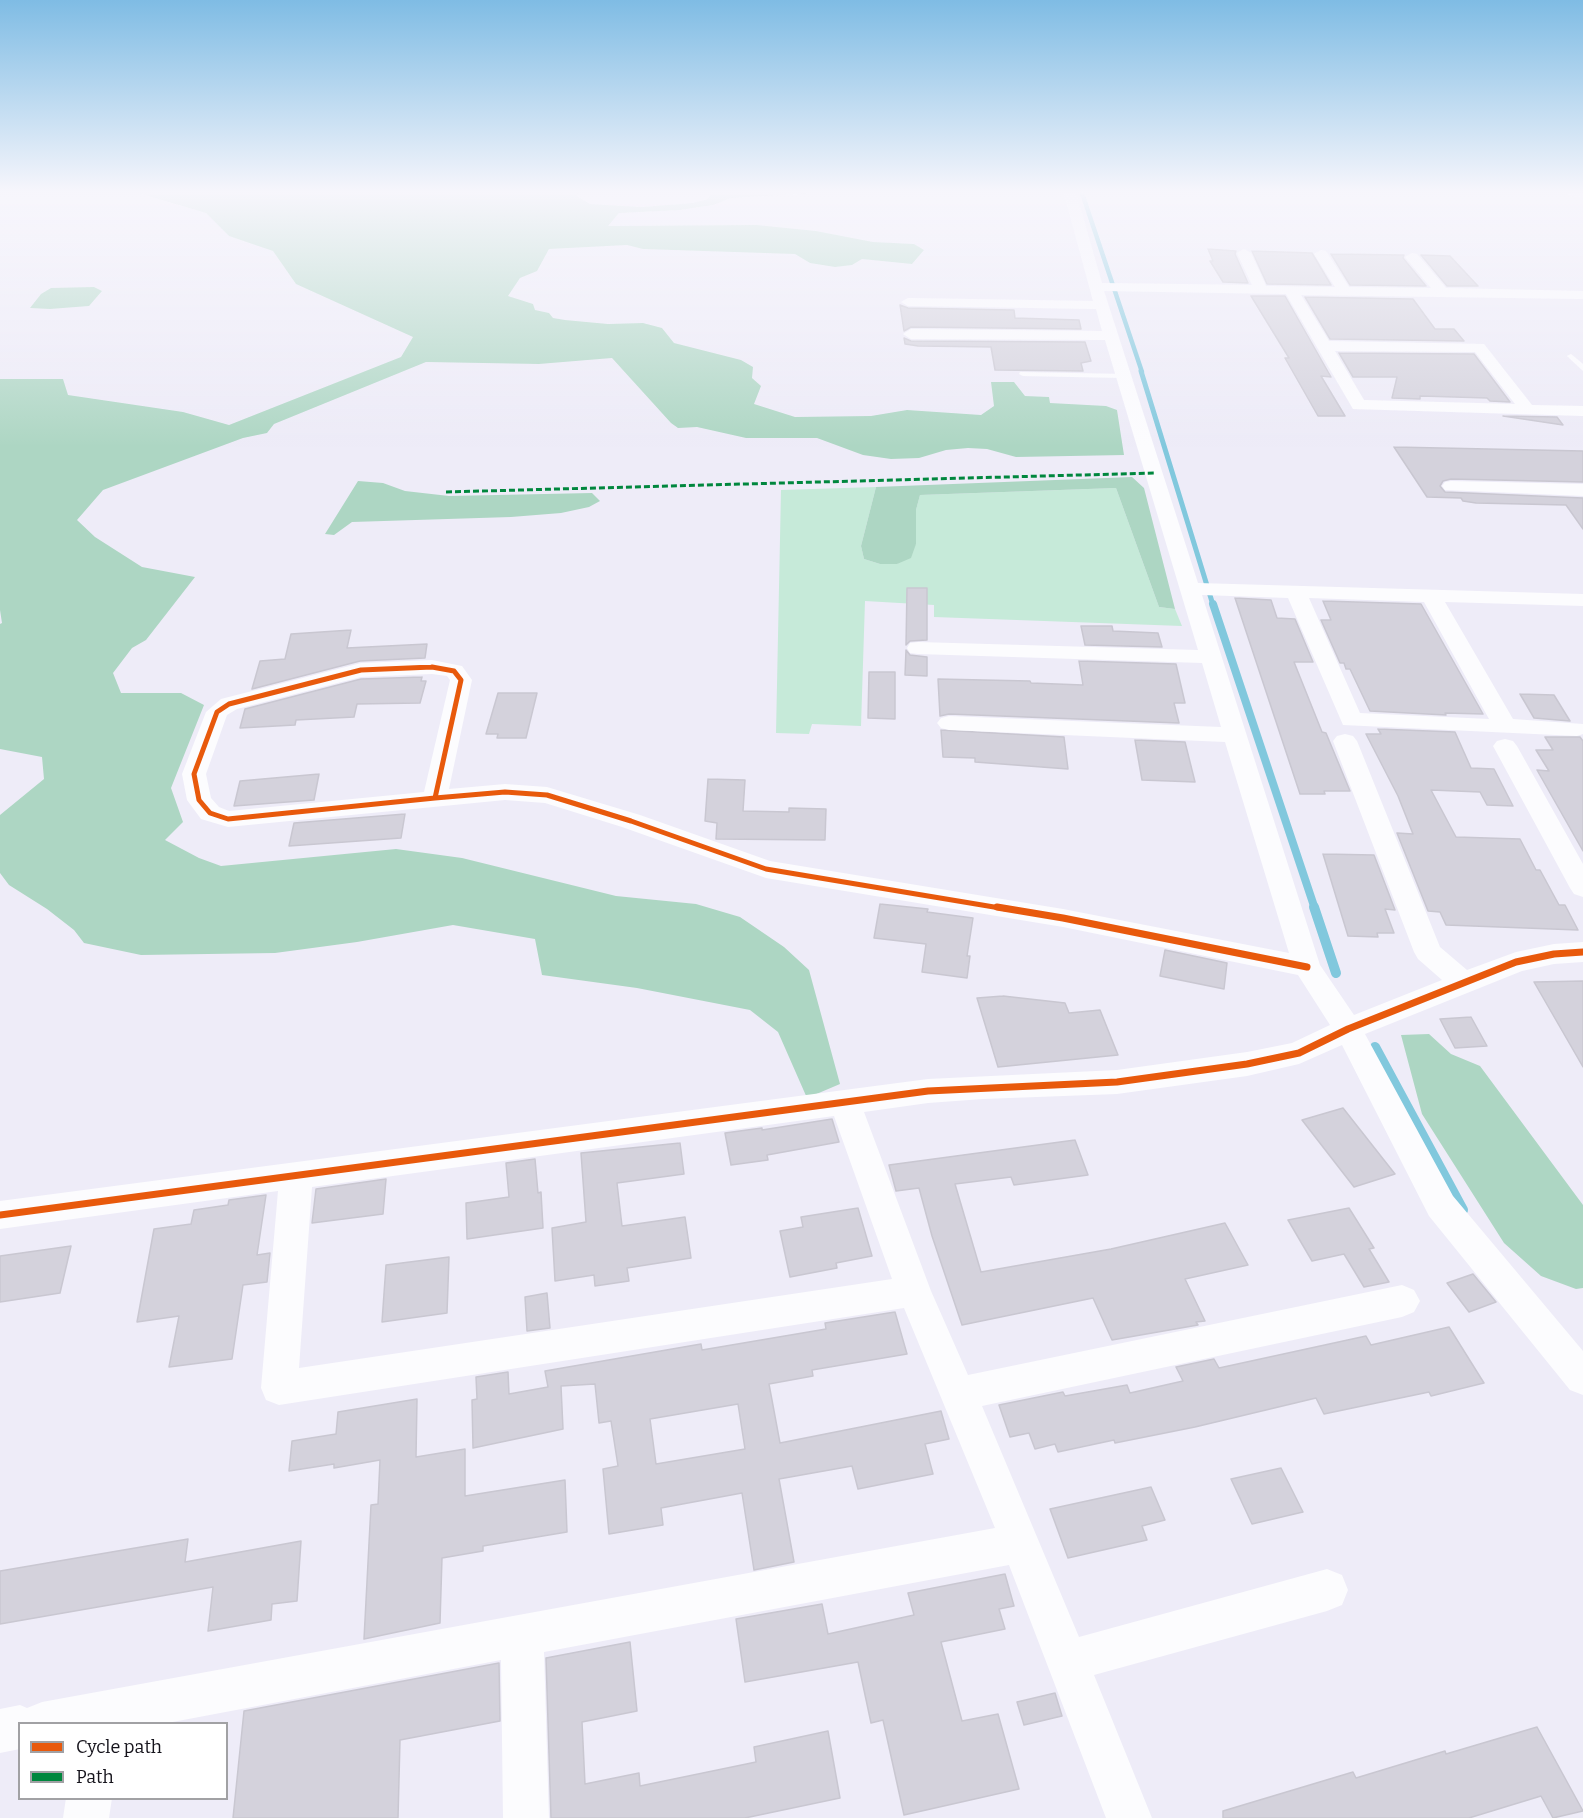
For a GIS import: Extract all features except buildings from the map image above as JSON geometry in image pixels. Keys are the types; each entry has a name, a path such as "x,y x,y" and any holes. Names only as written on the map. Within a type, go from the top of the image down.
{"street":[{"path":"1103,278 1107,287 1101,305 1124,376 1203,589 1210,657 1307,967 1348,1029 1441,1206 1583,1378"},
{"path":"1255,278 1261,290"},
{"path":"1336,278 1345,291"},
{"path":"1430,278 1442,293"},
{"path":"1107,287 1583,295"},
{"path":"1291,290 1359,405 1583,411"},
{"path":"908,302 1101,305"},
{"path":"911,334 1111,336"},
{"path":"1323,346 1479,347 1527,409"},
{"path":"1451,486 1583,490"},
{"path":"1203,589 1583,600"},
{"path":"1296,592 1351,720 1505,736 1577,729"},
{"path":"1430,595 1583,888"},
{"path":"918,648 1210,657"},
{"path":"435,798 461,680 454,671 432,667 362,670 229,704 217,712 194,774 199,800 210,813 228,819 505,792 547,795 631,821 766,869 1063,918 1307,967"},
{"path":"949,723 1233,735"},
{"path":"1345,741 1428,952 1464,983"},
{"path":"0,1215 845,1103 983,1087 1118,1082 1247,1064 1299,1053 1348,1029 1516,962 1583,952"},
{"path":"845,1103 914,1291 1021,1543 1129,1818"},
{"path":"296,1176 279,1388 914,1291"},
{"path":"959,1394 1402,1300"},
{"path":"62,1722 103,1718 522,1635 1021,1543"},
{"path":"1067,1662 1327,1590"},
{"path":"522,1635 526,1818"},
{"path":"0,1731 18,1728"},
{"path":"86,1818 89,1800"}],"lane":[{"path":"1571,356 1583,369"},
{"path":"1023,375 1124,376"}],"green space":[{"path":"292,278 520,278 508,296 533,304 535,310 549,313 553,318 608,324 643,323 662,328 674,343 741,360 753,367 752,378 761,386 754,404 795,417 871,416 907,410 981,415 994,406 991,382 1014,382 1025,396 1049,397 1050,403 1106,406 1117,410 1124,455 1016,457 987,449 968,448 946,450 919,458 891,459 863,455 817,438 746,438 697,427 678,428 612,358 539,364 426,362 274,424 267,433 243,438 103,490 77,520 95,537 142,567 195,577 146,640 132,648 113,673 121,693 181,693 204,705 171,788 183,822 165,840 199,858 221,866 396,849 462,858 616,896 696,904 740,917 784,947 809,970 840,1084 807,1098 778,1032 750,1010 637,988 542,975 535,939 453,925 357,942 275,953 141,955 84,943 74,930 47,909 9,885 0,873 0,815 44,779 42,757 0,749 0,624 2,623 0,610 0,379 63,379 68,395 183,412 229,425 401,357 413,337 296,284"},
{"path":"94,287 102,291 89,306 30,308 41,294 51,288"},
{"path":"1132,477 1144,488 1175,609 1159,607 1116,488 920,495 916,510 916,544 911,558 897,564 880,564 864,559 861,546 876,487"},
{"path":"358,481 383,483 405,491 449,496 592,493 600,501 589,507 561,513 511,517 352,522 334,535 325,534"},
{"path":"876,487 861,546 864,559 880,564 897,564 916,544 916,510 920,495 1116,488 1159,607 1175,609 1182,626 934,617 934,605 865,601 861,726 812,724 809,734 776,733 781,490"},
{"path":"1429,1034 1451,1054 1480,1066 1583,1205 1583,1288 1576,1289 1541,1276 1504,1243 1422,1114 1401,1035"}],"waterway":[{"path":"1110,278 1142,372"},
{"path":"1141,371 1213,605"},
{"path":"1213,604 1315,909"},
{"path":"1314,907 1336,973"},
{"path":"1375,1047 1463,1210"}],"marked path":[{"path":"446,492 1155,473"}],"cycle path":[{"path":"435,798 461,680 454,671 432,667 361,670 229,704 217,712 194,774 199,800 210,813 228,819 505,792 547,795 631,821 766,869 1063,918 1307,967"},
{"path":"0,1215 928,1091 1117,1082 1247,1064 1299,1053 1348,1029 1516,962 1554,954 1583,952"}]}
